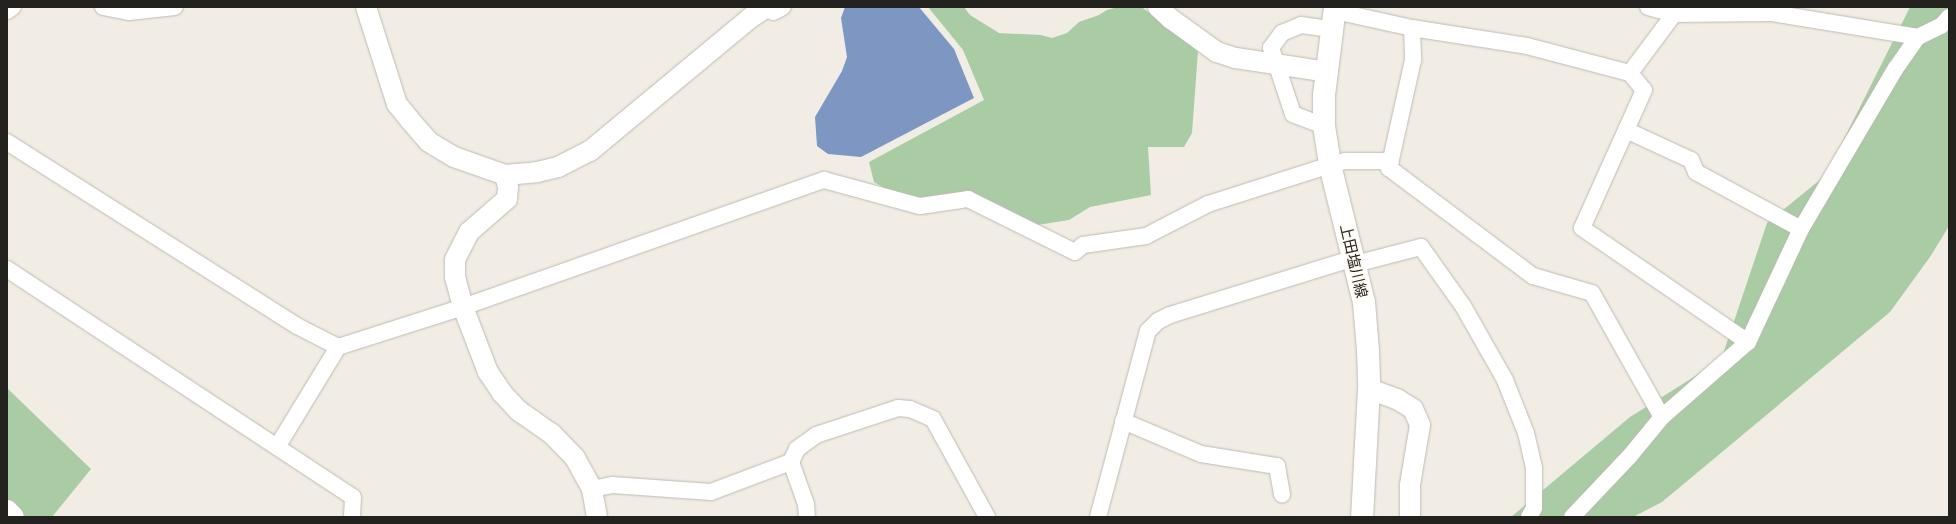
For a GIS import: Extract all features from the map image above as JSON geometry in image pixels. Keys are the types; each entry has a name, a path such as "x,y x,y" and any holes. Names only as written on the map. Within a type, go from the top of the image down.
{"main road":[{"name":"上田塩川線","path":"1334,16 1324,94 1324,126 1330,165 1364,302 1369,389 1362,517"},
{"path":"7,511 13,517"}],"street":[{"path":"7,11 13,7"},
{"path":"103,7 129,12 175,7"},
{"path":"366,7 397,104 409,119 429,142 454,157 506,175 537,172 558,167 590,151 750,18 768,7 773,12 783,7"},
{"path":"1158,7 1170,19 1217,52 1236,58 1327,72"},
{"path":"1648,7 1674,10 1772,13 1918,37"},
{"path":"1630,73 1674,10"},
{"path":"1324,126 1293,114 1278,64 1271,48 1282,33 1301,25 1334,16 1527,46 1630,73 1644,90 1582,228 1748,342"},
{"path":"1572,517 1629,457 1662,417 1748,342 1801,229 1896,68 1918,37 1940,26 1949,17"},
{"path":"1412,28 1413,60 1389,168 1533,276 1592,292 1662,417"},
{"path":"1626,130 1690,160 1696,172 1801,229"},
{"path":"7,142 297,326 338,347"},
{"path":"277,447 338,347 463,307 824,180 920,206 968,198 1075,252 1083,245 1146,236 1208,204 1330,165 1344,161 1391,161"},
{"path":"506,175 508,187 507,200 469,232 455,260 455,277 463,307 488,372 502,393 519,411 564,444 576,458 592,489 598,517"},
{"path":"1098,517 1146,336 1148,331 1158,321 1216,300 1355,261 1421,247 1463,306 1505,380 1526,433 1534,468 1534,508 1530,517"},
{"path":"7,269 353,496 352,517"},
{"path":"1369,389 1397,399 1413,409 1420,426 1410,485 1410,517"},
{"path":"808,517 806,504 791,462 797,449 816,435 892,409 910,409 933,419 987,517"},
{"path":"1123,421 1202,454 1276,466 1282,495"},
{"path":"592,489 612,485 711,492 791,462"},
{"path":"7,516 13,517"}],"green space":[{"path":"928,7 964,7 970,15 999,33 1041,35 1052,38 1067,33 1079,22 1099,15 1107,10 1118,7 1143,8 1198,51 1192,133 1184,147 1148,147 1151,195 1090,207 1069,220 1037,225 990,212 906,201 874,182 869,162 984,100 963,50"},
{"path":"1910,7 1949,7 1949,226 1930,257 1890,312 1662,502 1633,517 1511,517 1630,417 1721,360 1767,223 1826,175"},
{"path":"7,388 91,469 52,517 7,517"}],"water":[{"path":"845,7 919,7 954,49 974,98 861,157 828,154 817,146 815,117 842,71 847,57 841,18"}]}
